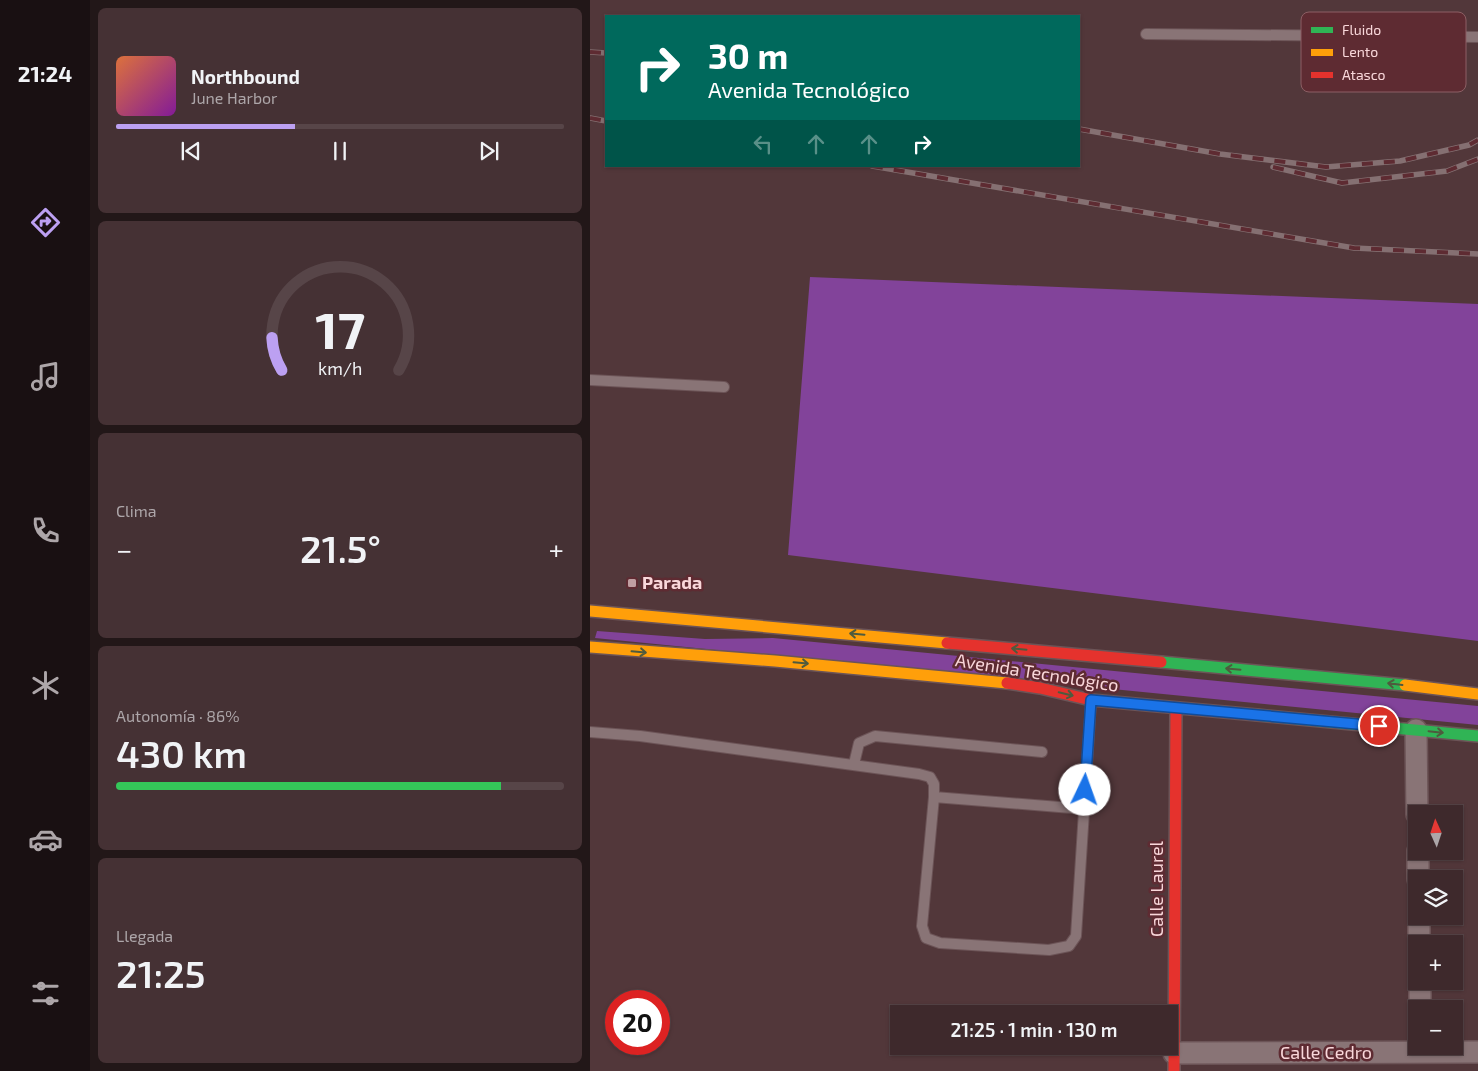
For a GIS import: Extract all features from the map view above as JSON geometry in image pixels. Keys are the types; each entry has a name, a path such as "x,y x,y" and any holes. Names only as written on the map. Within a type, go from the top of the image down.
{"street":[{"name":"Avenida Tecnológico","path":"590,610 1373,681 1478,694"},
{"name":"Avenida Tecnológico","path":"590,648 776,661 984,680 1040,688 1091,700 1478,736"},
{"name":"Calle Laurel","path":"1174,1062 1176,708"},
{"path":"1416,730 1417,805"},
{"name":"Calle Cedro","path":"1174,1062 1421,1057 1478,1052"}],"lane":[{"path":"1146,34 1301,35"},
{"path":"590,380 724,387"},
{"path":"590,732 640,736 854,764 930,777 934,784 934,796 922,926 926,938 940,943 1049,950 1069,946 1076,936 1091,700"},
{"path":"854,764 859,743 875,736 1042,752"},
{"path":"934,796 1084,809"}],"shaded area":[{"path":"810,277 1478,304 1478,641 788,555"},
{"path":"597,631 705,639 773,638 1478,706 1478,725 595,638"}],"railway":[{"path":"590,52 605,53"},
{"path":"590,118 605,121"},
{"path":"1080,129 1220,154 1326,167 1400,161 1469,145 1478,140"},
{"path":"1273,167 1342,183 1447,171 1478,159"},
{"path":"878,167 1354,248 1478,254"}],"traffic: fast":[{"path":"1161,662 1405,685"},
{"path":"1257,715 1478,736"}],"traffic: slow":[{"path":"590,611 947,643"},
{"path":"590,647 775,661 1007,683"},
{"path":"1405,685 1478,694"}],"traffic: jam":[{"path":"947,643 1161,662"},
{"path":"1007,683 1040,688 1091,700 1257,715"},
{"path":"1174,1071 1176,708"}],"place":[{"name":"Parada","path":"632,583"}],"route":[{"path":"1085,790 1091,700 1379,726"}]}
